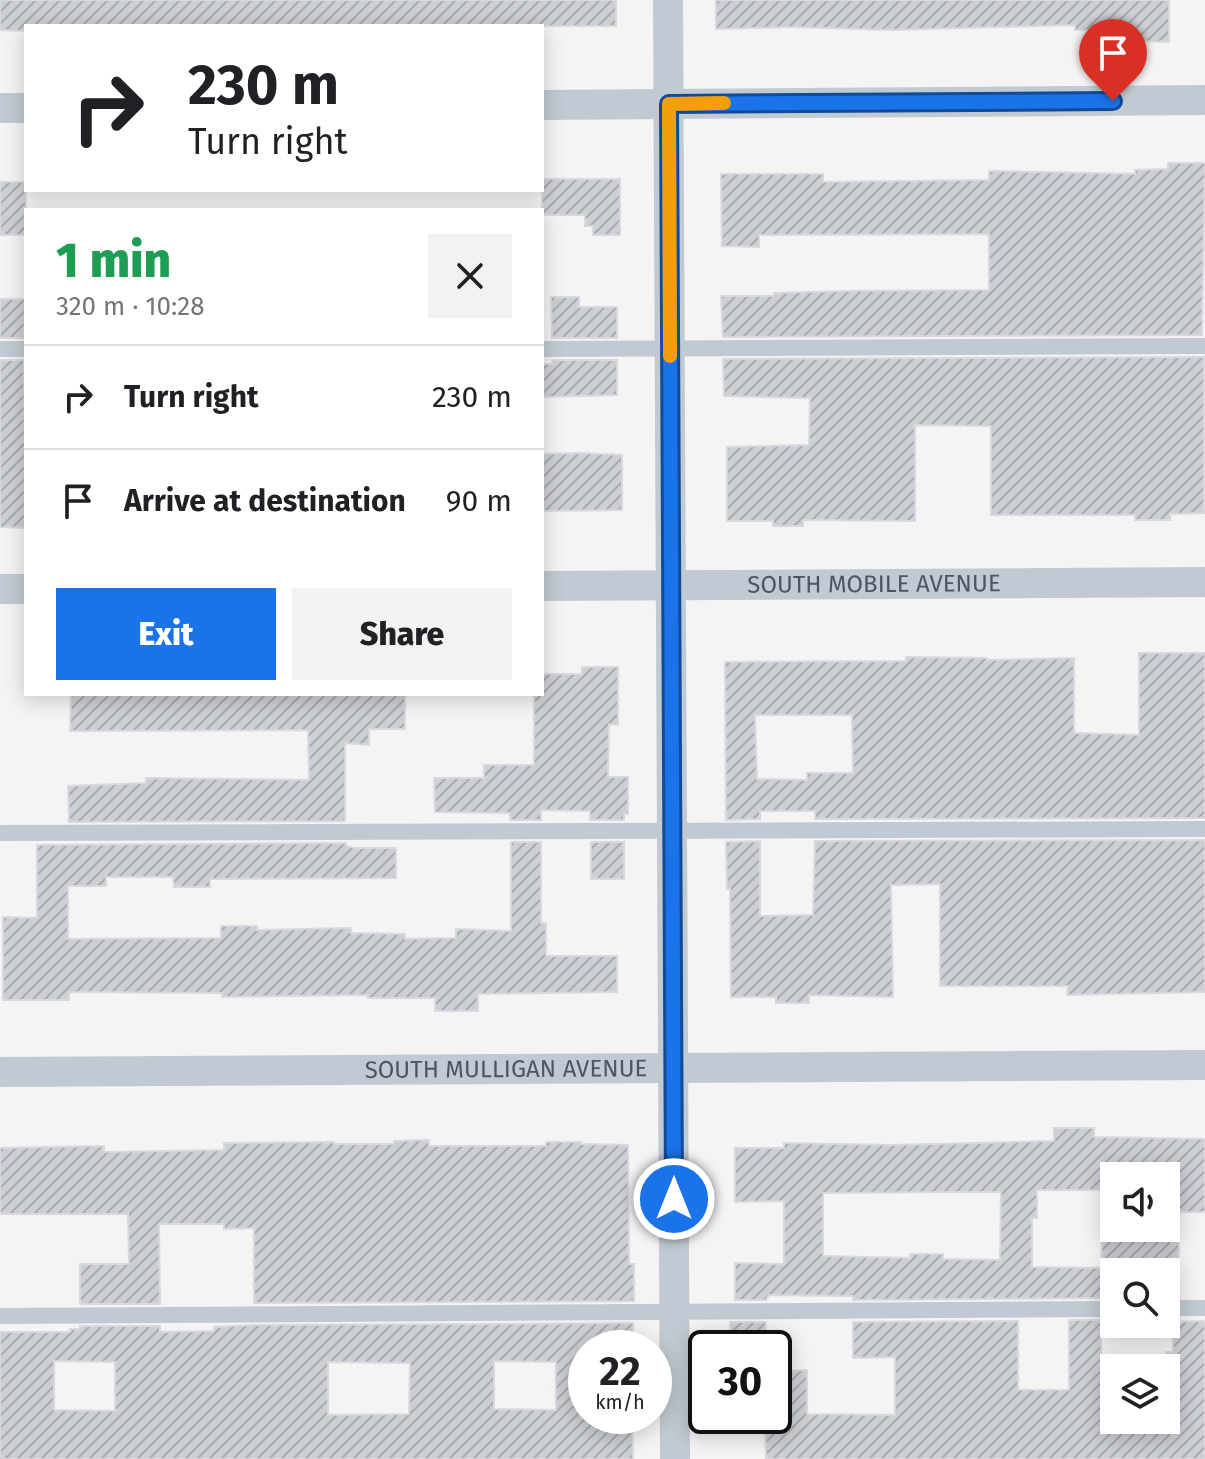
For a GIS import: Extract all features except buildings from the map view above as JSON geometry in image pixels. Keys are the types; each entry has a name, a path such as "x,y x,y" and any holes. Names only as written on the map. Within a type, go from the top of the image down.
{"street":[{"path":"668,0 675,1459"},
{"path":"544,105 1205,100"},
{"path":"0,108 24,108"},
{"name":"SOUTH MOBILE AVENUE","path":"544,586 1205,582"},
{"path":"0,589 24,589"},
{"name":"SOUTH MULLIGAN AVENUE","path":"0,1072 1205,1065"}],"lane":[{"path":"544,349 1205,346"},
{"path":"0,349 24,349"},
{"path":"0,833 1205,829"},
{"path":"1180,1308 1205,1308"},
{"path":"0,1316 1100,1309"}],"slow traffic":[{"path":"670,356 669,104 724,103"}],"route":[{"path":"674,1199 669,104 1113,101"}]}
